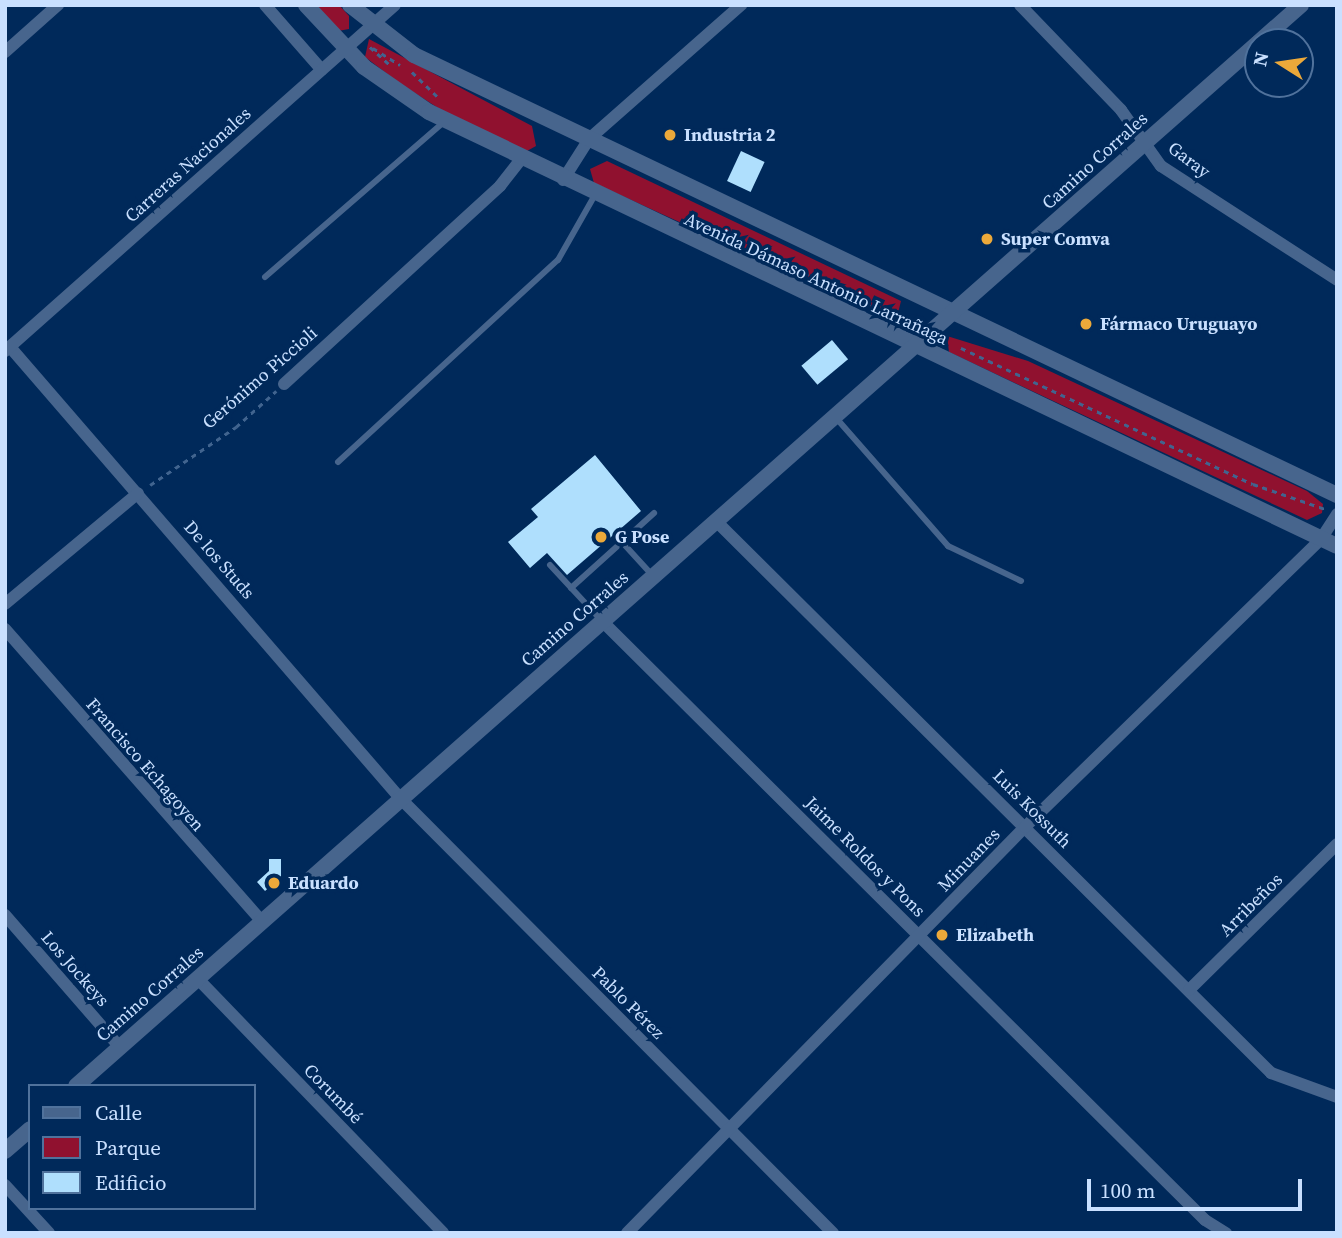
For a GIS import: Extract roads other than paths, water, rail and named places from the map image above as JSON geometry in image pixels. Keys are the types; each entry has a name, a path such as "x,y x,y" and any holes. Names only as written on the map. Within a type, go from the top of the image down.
{"street":[{"path":"265,5 322,70"},
{"name":"Avenida Dámaso Antonio Larrañaga","path":"306,5 345,49 521,159 1337,546"},
{"name":"Avenida Dámaso Antonio Larrañaga","path":"351,5 414,55 952,314 1337,495"},
{"name":"Carreras Nacionales","path":"8,349 395,5"},
{"path":"563,180 589,139 741,5"},
{"name":"Garay","path":"1020,5 1144,142 1161,166 1337,280"},
{"name":"Camino Corrales","path":"1274,28 1301,5"},
{"path":"5,52 54,7"},
{"name":"Camino Corrales","path":"78,1084 1244,54"},
{"name":"Gerónimo Piccioli","path":"284,384 500,186 521,159"},
{"name":"De los Studs","path":"8,349 138,493 400,798"},
{"path":"5,604 138,493"},
{"name":"Minuanes","path":"626,1233 1025,827 1321,539 1337,514"},
{"name":"Luis Kossuth","path":"716,521 1270,1073 1337,1097"},
{"name":"Jaime Roldos y Pons","path":"602,621 1205,1220 1226,1233"},
{"name":"Francisco Echagoyen","path":"5,629 262,922"},
{"name":"Pablo Pérez","path":"400,798 833,1233"},
{"name":"Arribeños","path":"1189,990 1337,844"},
{"name":"Los Jockeys","path":"5,915 119,1046"},
{"name":"Corumbé","path":"198,979 443,1233"},
{"path":"5,1151 28,1131"},
{"path":"5,1185 49,1233"}],"lane":[{"path":"265,277 447,114"},
{"path":"338,462 558,260 595,195"},
{"path":"835,417 948,546 1021,581"},
{"path":"571,588 654,513"},
{"path":"622,542 653,576"},
{"path":"550,565 602,621"}],"place":[{"name":"Industria 2","path":"670,135"},
{"name":"Super Comva","path":"987,239"},
{"name":"Fármaco Uruguayo","path":"1086,324"},
{"name":"G Pose","path":"601,537"},
{"name":"Eduardo","path":"274,883"},
{"name":"Elizabeth","path":"942,935"}]}
